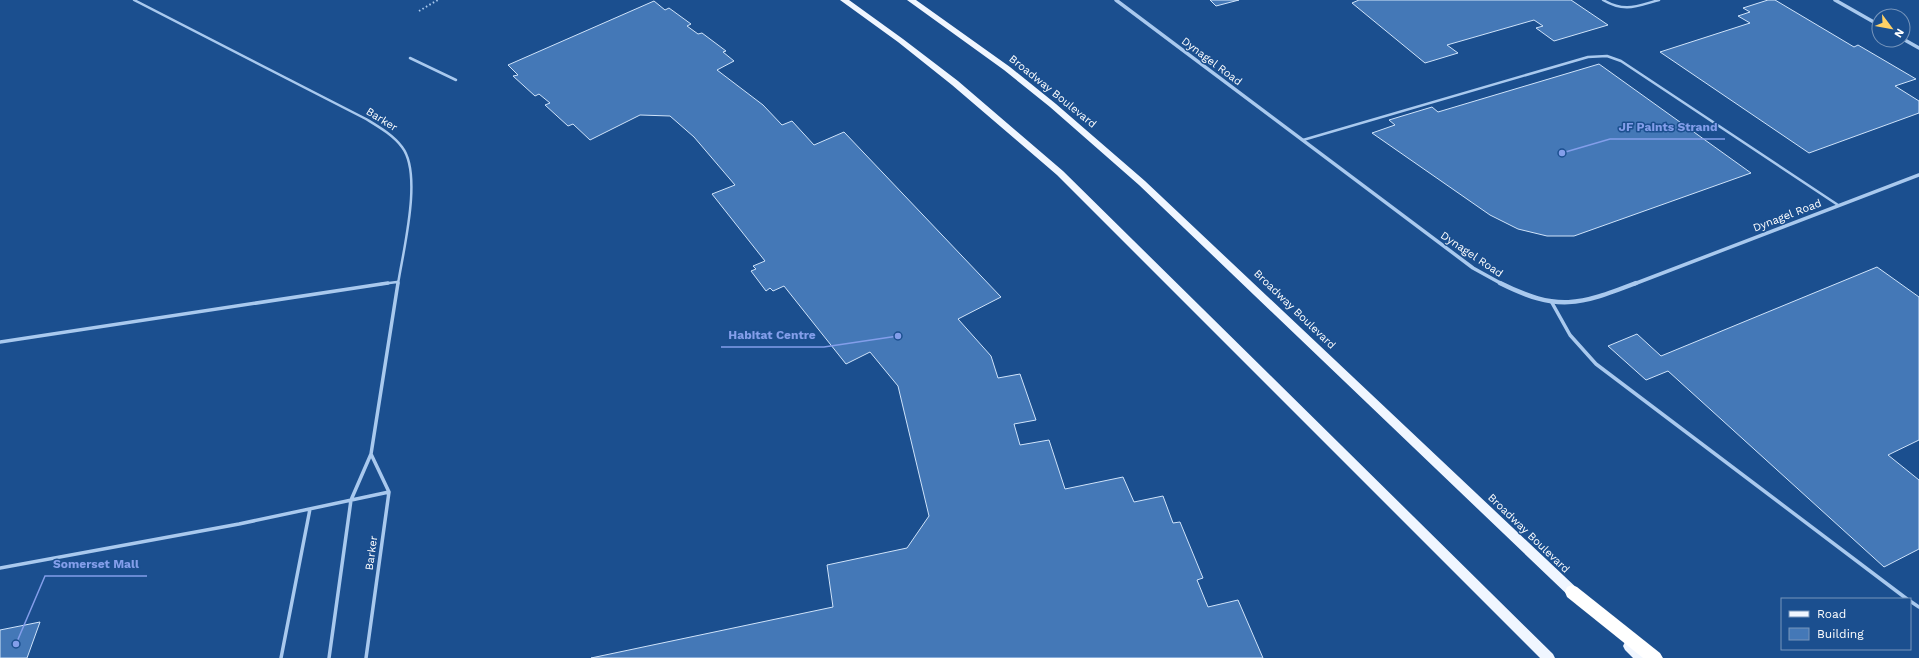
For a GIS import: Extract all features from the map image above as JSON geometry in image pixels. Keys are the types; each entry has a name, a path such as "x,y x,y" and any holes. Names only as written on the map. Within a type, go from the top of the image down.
{"highway":[{"path":"1572,592 1655,658"}],"main road":[{"path":"844,0 892,33 985,107 1060,173 1550,658"},
{"name":"Broadway Boulevard","path":"911,0 938,18 1057,108 1166,204 1642,658"}],"street":[{"name":"Dynagel Road","path":"1116,0 1473,268 1497,283 1525,294 1551,301 1577,303 1598,298 1919,175"},
{"path":"1835,0 1871,20"}],"lane":[{"name":"Barker","path":"134,0 342,106 396,138 408,153 413,171 412,192 371,454 351,500 329,658"},
{"path":"1603,0 1615,7 1626,9 1660,0"},
{"path":"1303,140 1588,56 1602,55 1621,61 1838,205"},
{"path":"410,58 456,80"},
{"path":"0,342 397,282"},
{"path":"1551,301 1565,330 1578,348 1596,364 1906,598"},
{"path":"0,568 310,509 389,492 371,454"},
{"name":"Barker","path":"366,658 389,492"},
{"path":"281,658 310,509"}],"path":[{"path":"419,11 438,0"}],"building":[{"path":"1210,0 1239,0 1216,6"},
{"path":"1359,0 1571,0 1608,25 1554,41 1536,28 1543,26 1534,20 1447,45 1458,53 1425,63 1352,3"},
{"path":"1768,0 1775,0 1854,47 1858,45 1916,79 1895,86 1919,101 1919,113 1809,153 1660,52 1750,23 1738,16 1750,12 1743,8"},
{"path":"654,1 665,10 669,8 691,24 687,26 698,34 702,33 726,51 723,52 734,61 717,70 763,105 782,125 792,121 814,145 844,132 1001,297 958,319 991,356 998,378 1020,374 1036,420 1014,424 1020,445 1049,440 1065,489 1123,477 1134,502 1163,496 1173,523 1180,522 1203,578 1197,580 1208,607 1238,600 1263,658 591,658 833,607 827,565 907,548 929,516 898,386 870,352 846,364 784,286 773,291 770,288 766,291 751,271 756,269 753,266 765,261 712,194 735,185 694,137 670,116 640,115 590,140 573,124 568,126 545,105 550,103 539,94 535,96 513,76 518,75 508,65"},
{"path":"1599,64 1751,173 1574,236 1547,236 1518,229 1490,215 1372,133 1395,125 1389,120 1432,107 1438,112"},
{"path":"1877,267 1919,297 1919,440 1888,455 1919,480 1919,549 1884,567 1668,371 1646,380 1608,346 1637,334 1661,356"},
{"path":"40,622 27,658 0,658 0,630"}],"place":[{"name":"JF Paints Strand","path":"1562,153"},
{"name":"Habitat Centre","path":"898,336"},
{"name":"Somerset Mall","path":"16,644"}]}
